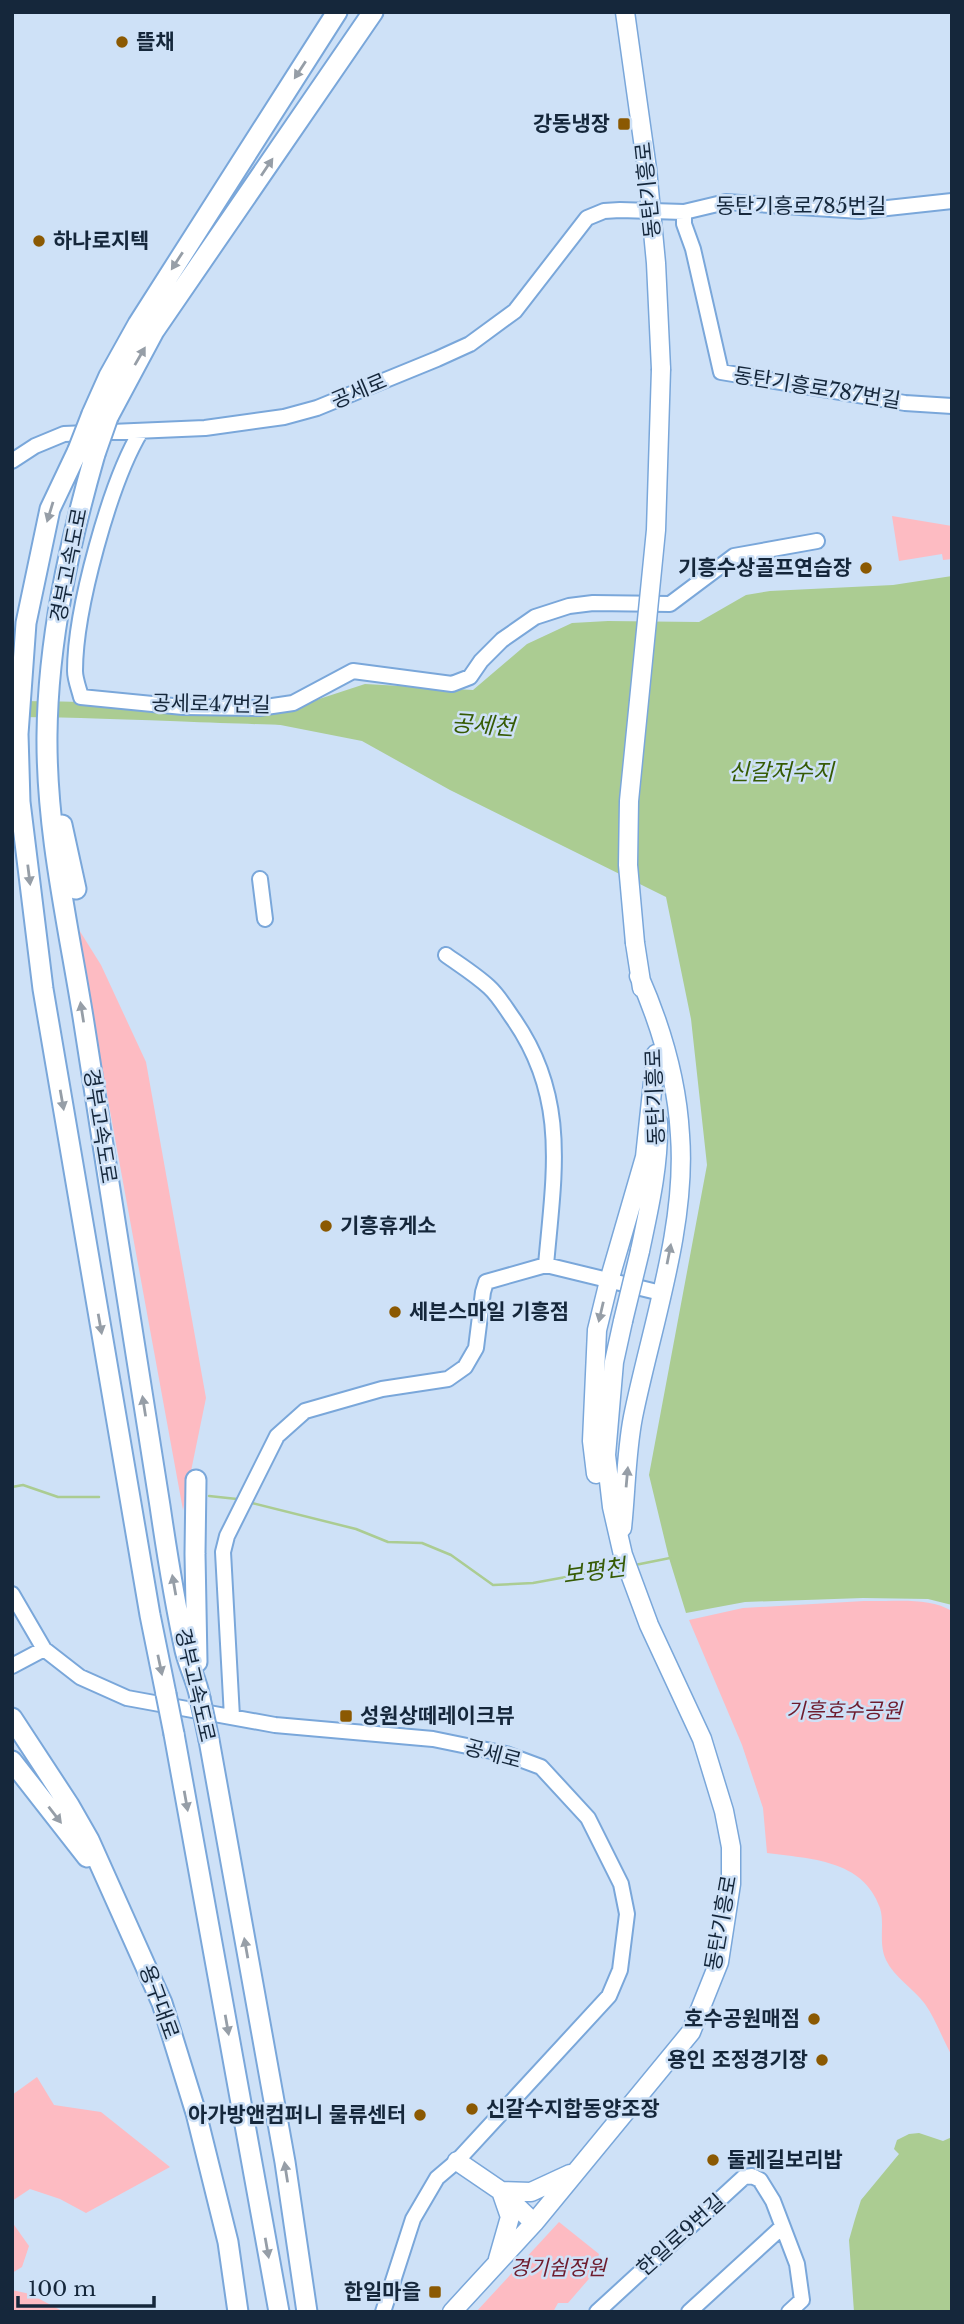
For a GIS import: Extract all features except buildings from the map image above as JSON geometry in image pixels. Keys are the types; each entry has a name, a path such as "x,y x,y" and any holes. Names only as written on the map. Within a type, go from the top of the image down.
{"highway":[{"name":"경부고속도로","path":"279,2312 150,1615 43,989 20,802 18,734 26,623 50,509 86,452 100,415 109,376 138,324 337,12"},
{"name":"경부고속도로","path":"100,415 154,331 373,12"},
{"name":"경부고속도로","path":"86,452 49,686 47,755 54,850 159,1505 186,1655 199,1691 209,1740 285,2162 307,2312"},
{"path":"47,755 76,889"},
{"path":"199,1691 196,1506 200,1482"},
{"name":"용구대로","path":"12,1718 69,1805 162,2003 196,2113 228,2242 238,2312"},
{"path":"12,1761 107,1882"}],"main road":[{"name":"동탄기흥로","path":"452,2312 534,2223 691,2032 719,1962 731,1884 731,1847 724,1811 702,1739 649,1625 622,1550 612,1507 606,1455 614,1362 653,1193 659,1146 656,1054 639,976 629,887 629,801 656,530 661,369 651,210 625,12"},
{"path":"622,1550 632,1420 675,1225 680,1181 681,1136 674,1079 654,1010 639,976"},
{"path":"622,1550 600,1507 592,1441 597,1330 608,1281 645,1157 656,1054"},
{"path":"457,2161 502,2191 534,2223"},
{"path":"502,2191 531,2192 576,2171"},
{"path":"496,2264 510,2217 502,2191"}],"street":[{"name":"동탄기흥로785번길","path":"651,210 684,212 726,202 860,211 952,201"},
{"name":"공세로","path":"12,461 35,446 64,434 205,428 284,417 317,408 447,354 486,334 515,311 587,218 604,211 651,210"},
{"name":"동탄기흥로787번길","path":"684,212 684,224 693,249 720,372 905,403 952,405"},
{"name":"공세로47번길","path":"141,430 128,455 97,548 79,633 75,673 81,697 88,699 183,707 259,708 293,703 353,671 452,684 470,677 481,661 502,640 535,617 569,606 593,603 670,604 734,556 817,541"},
{"path":"260,879 265,919"},
{"path":"446,955 491,988 529,1041 541,1067 554,1125 553,1184 546,1265"},
{"path":"232,1717 223,1552 227,1536 276,1436 305,1410 382,1389 447,1379 465,1367 476,1348 486,1282 546,1265 661,1293"},
{"name":"공세로","path":"12,1594 44,1649 80,1677 127,1698 275,1725 433,1740 506,1754 541,1768 588,1818 607,1853 621,1884 627,1914 620,1970 608,1996 457,2161 437,2178 413,2219 383,2312"},
{"path":"12,1666 44,1649"},
{"name":"한일로9번길","path":"597,2312 744,2177 752,2176 760,2180 773,2201 782,2227"},
{"path":"689,2312 782,2227 797,2264 802,2300 789,2312"}],"green space":[{"path":"892,516 952,526 952,559 943,560 942,554 899,561"},
{"path":"76,925 101,965 146,1062 206,1398 183,1510"},
{"name":"기흥호수공원","path":"864,1601 932,1603 952,1611 952,2056 925,2004 886,1960 882,1947 880,1908 872,1892 861,1880 833,1864 767,1853 763,1808 742,1745 689,1620 743,1608"},
{"path":"37,2077 54,2105 101,2112 170,2167 86,2213 60,2199 30,2189 12,2201 12,2095"},
{"path":"12,2222 29,2246 22,2267 12,2273"},
{"name":"경기쉼정원","path":"559,2222 599,2254 594,2273 568,2303 558,2303 553,2312 476,2312"},
{"path":"12,2290 30,2294 64,2312 12,2312"}],"water":[{"name":"신갈저수지","path":"952,576 952,1605 928,1599 863,1598 745,1602 686,1613 669,1558 649,1475 707,1165 691,1019 666,897 450,790 362,741 255,720 365,684 473,690 527,644 572,623 699,622 746,595 770,591 893,585"},
{"path":"919,2133 943,2141 952,2137 952,2312 854,2312 849,2240 861,2200 899,2154 894,2149 897,2140"}],"waterway":[{"name":"공세천","path":"12,709 286,717"},
{"name":"보평천","path":"12,1487 23,1485 58,1497 99,1497"},
{"name":"보평천","path":"209,1496 237,1499"},
{"name":"보평천","path":"252,1503 356,1529 388,1542 422,1543 451,1555 493,1585 533,1583 621,1567"},
{"name":"보평천","path":"635,1565 670,1558"}],"place":[{"name":"뜰채","path":"122,42"},
{"name":"강동냉장","path":"624,124"},
{"name":"하나로지텍","path":"39,241"},
{"name":"기흥수상골프연습장","path":"866,568"},
{"name":"기흥휴게소","path":"326,1226"},
{"name":"세븐스마일 기흥점","path":"395,1312"},
{"name":"성원상떼레이크뷰","path":"346,1716"},
{"name":"호수공원매점","path":"814,2019"},
{"name":"용인 조정경기장","path":"822,2060"},
{"name":"신갈수지합동양조장","path":"472,2109"},
{"name":"아가방앤컴퍼니 물류센터","path":"420,2115"},
{"name":"둘레길보리밥","path":"713,2160"},
{"name":"한일마을","path":"435,2292"}]}
